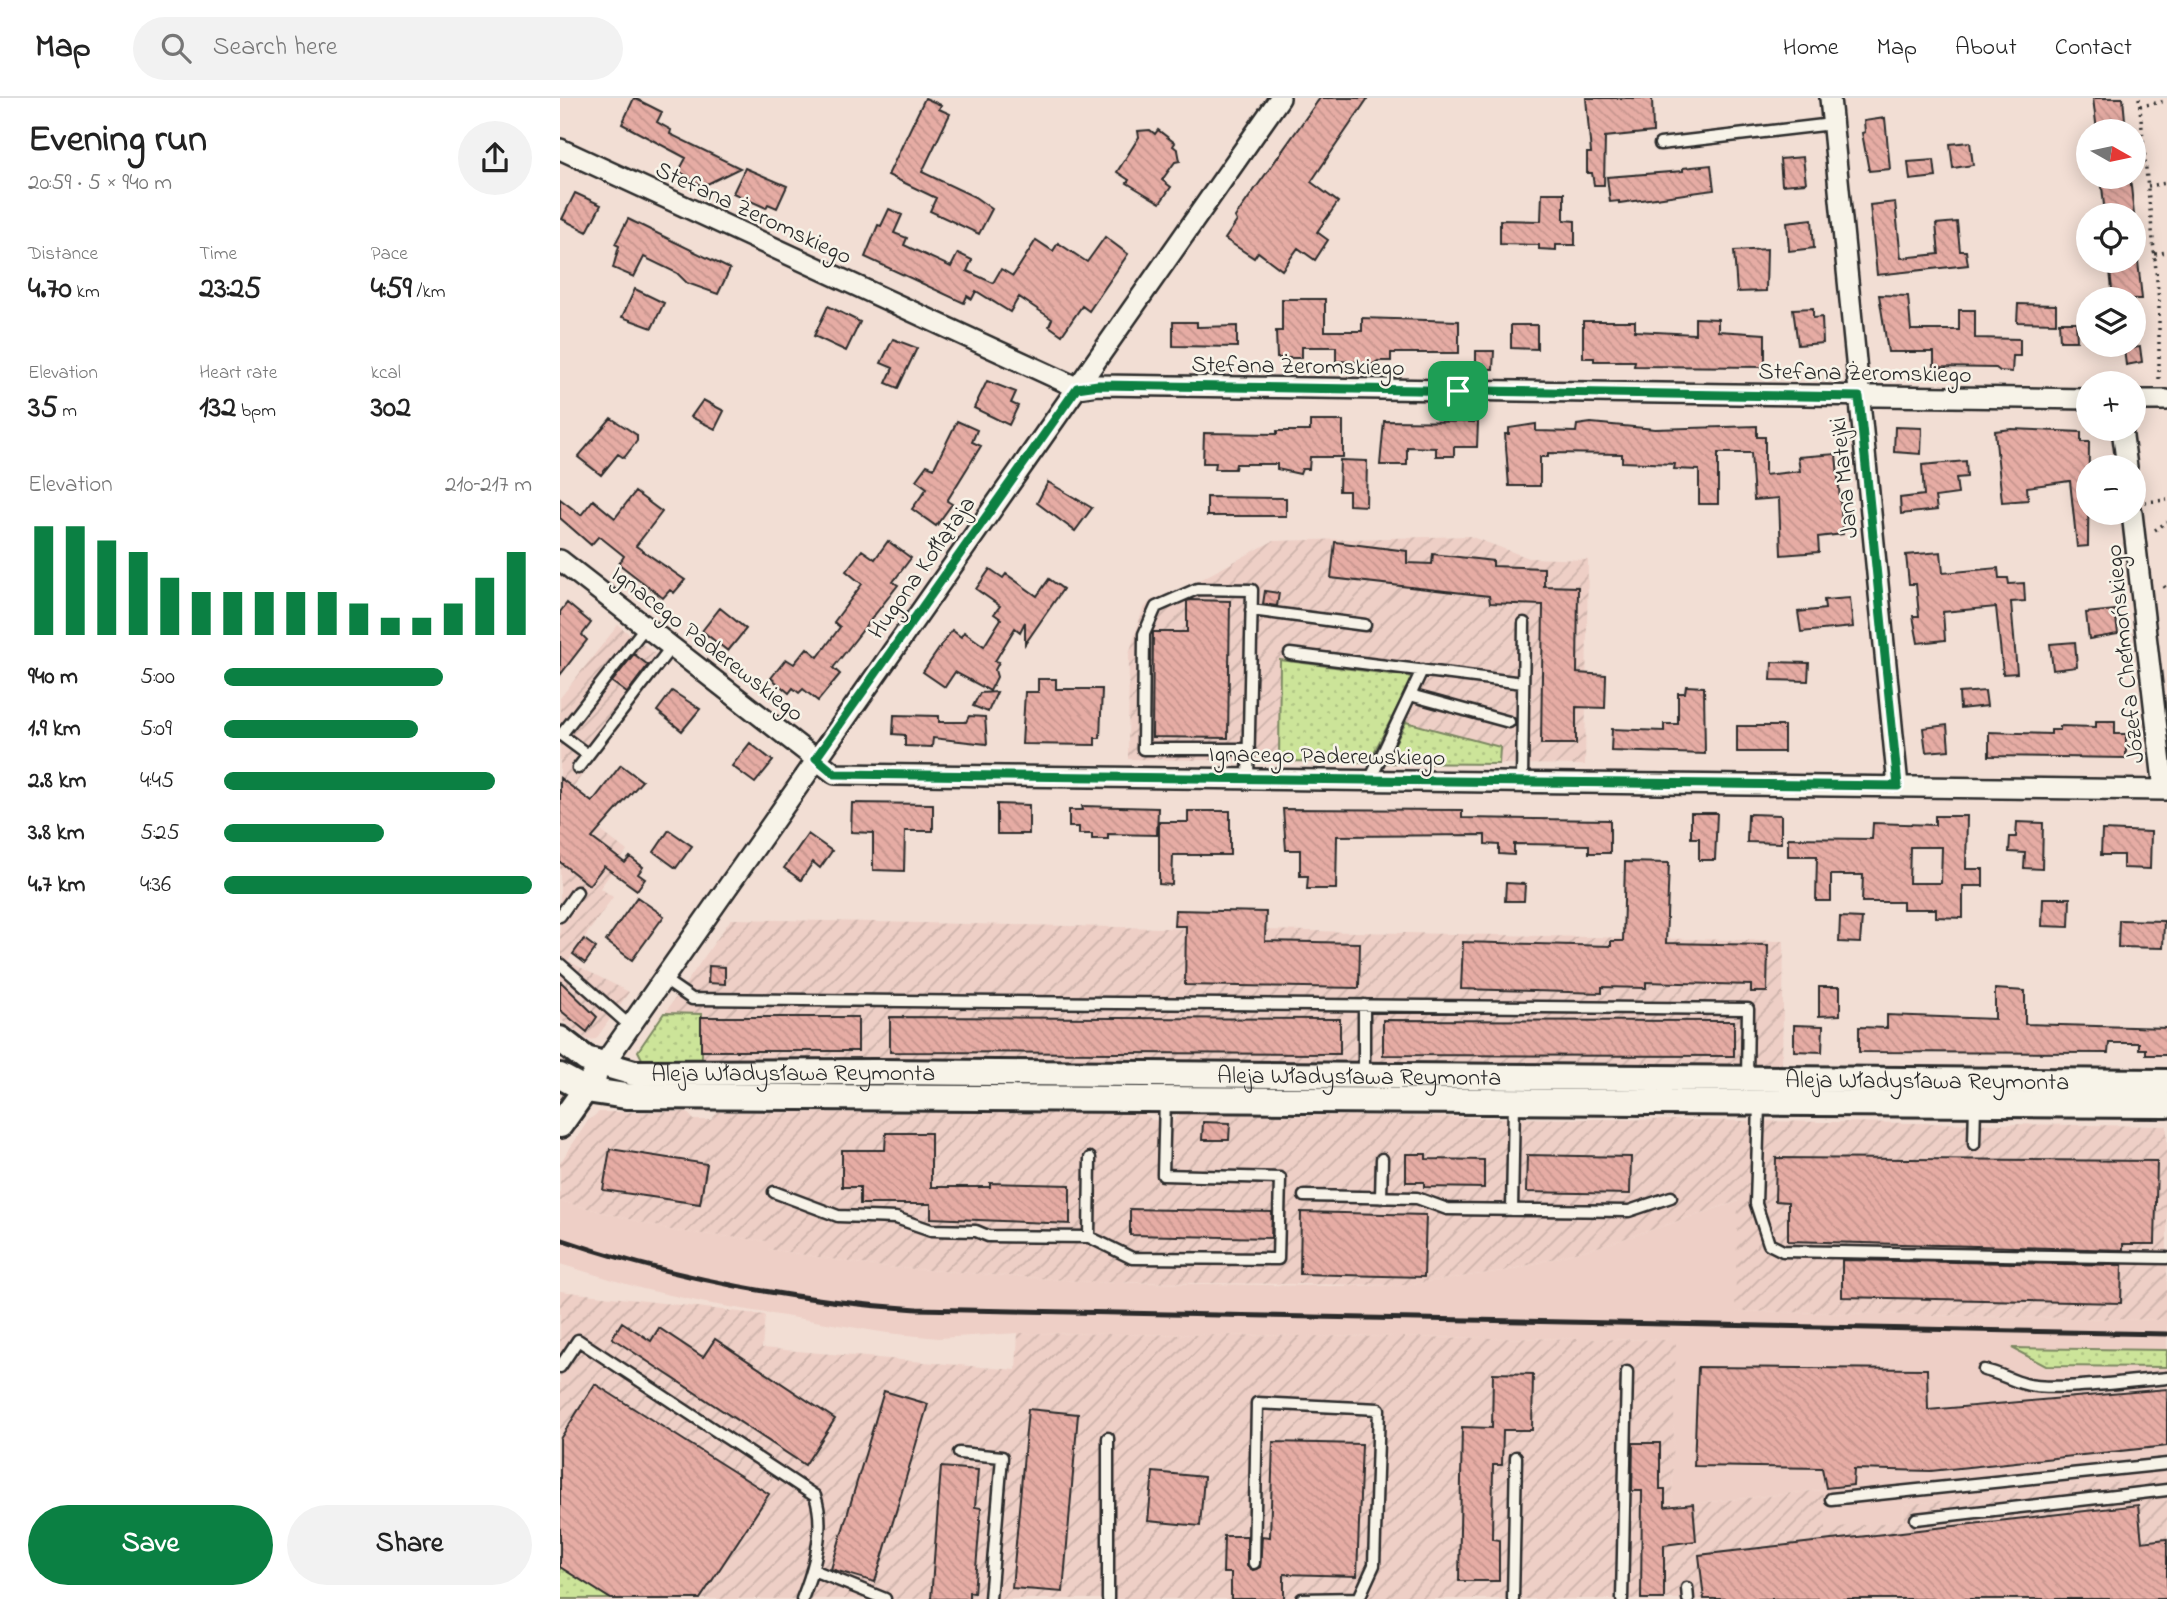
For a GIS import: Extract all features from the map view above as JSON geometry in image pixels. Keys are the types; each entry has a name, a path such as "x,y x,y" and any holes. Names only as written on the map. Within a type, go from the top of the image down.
{"street":[{"name":"Hugona Kołłątaja","path":"603,1065 1280,98"},
{"name":"Jana Matejki","path":"1830,98 1898,786"},
{"name":"Stefana Żeromskiego","path":"560,149 1077,388 1098,385 2076,400"},
{"name":"Józefa Chełmońskiego","path":"2134,525 2165,790"},
{"name":"Ignacego Paderewskiego","path":"560,560 835,774 2165,790"},
{"name":"Aleja Władysława Reymonta","path":"560,1039 586,1059 634,1073 877,1072 1515,1077 1751,1095 1975,1104 2167,1105"},
{"path":"560,1125 603,1065"},
{"name":"Aleja Władysława Reymonta","path":"560,1076 586,1090 626,1096 1514,1102 2167,1082"}],"lane":[{"path":"1660,145 1832,124"},
{"path":"1248,779 1249,749 1251,610 1252,590 1197,589 1156,607 1144,634 1143,748 1249,749"},
{"path":"1251,610 1365,625"},
{"path":"1522,782 1524,623"},
{"path":"588,755 561,735 646,626"},
{"path":"578,768 672,646"},
{"path":"1290,654 1523,683"},
{"path":"1370,780 1422,670"},
{"path":"1410,695 1509,722"},
{"path":"560,916 577,892"},
{"path":"560,964 629,1026"},
{"path":"663,979 692,999 1748,1009 1756,1203 1769,1244 1783,1251 2167,1258"},
{"path":"1364,1005 1364,1101"},
{"path":"877,1072 877,1098"},
{"path":"774,1192 838,1216 896,1218 931,1230 976,1231 988,1236 1089,1237 1132,1258 1278,1259 1280,1178 1163,1175 1165,1074"},
{"path":"1512,1210 1515,1077"},
{"path":"1974,1144 1975,1104"},
{"path":"1089,1237 1090,1158"},
{"path":"1381,1198 1382,1159"},
{"path":"1304,1196 1417,1198 1447,1209 1629,1211 1671,1197"},
{"path":"560,1367 563,1355 578,1340 815,1496 820,1509 813,1570 802,1599"},
{"path":"1983,1370 2002,1373 2025,1384 2053,1386 2167,1378"},
{"path":"1622,1599 1627,1372"},
{"path":"1254,1563 1257,1403 1379,1409 1374,1565 1359,1599 1302,1599"},
{"path":"1108,1438 1108,1599"},
{"path":"959,1453 1002,1457 990,1599"},
{"path":"1513,1599 1516,1457"},
{"path":"1831,1499 2167,1464"},
{"path":"1916,1519 2167,1490"},
{"path":"813,1570 885,1599"}],"path":[{"path":"2139,98 2159,301 2163,394"},
{"path":"2140,106 2167,102"},
{"path":"2148,186 2167,183"},
{"path":"2155,254 2167,252"},
{"path":"2159,301 2167,300"},
{"path":"2146,502 2167,500"},
{"path":"2155,530 2167,522"}],"shaded area":[{"path":"1469,536 1529,558 1588,560 1585,765 1128,759 1129,654 1143,609 1152,600 1192,584 1273,541"},
{"path":"618,625 668,664 562,801 627,851 600,888 613,897 568,961 629,992 596,1039 588,1040 560,1019 560,698"},
{"path":"731,919 1784,941 1782,1066 841,1061 840,1056 825,1056 824,1060 642,1059 638,1051"},
{"path":"599,1112 687,1112 694,1120 711,1120 718,1112 1145,1114 1152,1120 1174,1121 1179,1114 2167,1126 2167,1320 1735,1311 1738,1201 1605,1245 1509,1270 1404,1285 1092,1282 875,1266 768,1249 767,1241 675,1231 560,1201 560,1163 588,1121"},
{"path":"560,1201 675,1231 768,1241 768,1249 875,1266 1092,1282 1328,1286 1404,1285 1510,1270 1605,1245 1739,1201 1736,1311 2167,1320 2167,1353 2137,1366 2167,1367 2167,1476 1903,1505 1904,1521 1825,1529 1821,1490 1672,1506 1675,1340 1018,1333 939,1338 887,1333 706,1303 643,1289 560,1264"},
{"path":"560,1291 765,1315 762,1348 1016,1370 1018,1333 1676,1340 1672,1506 1822,1490 1826,1528 1904,1521 1903,1505 2167,1476 2167,1599 611,1599 560,1567"}],"green space":[{"path":"1280,660 1413,677 1369,762 1279,761"},
{"path":"1406,722 1500,747 1499,764 1385,763"},
{"path":"664,1013 702,1014 702,1060 642,1059 638,1051"},
{"path":"2012,1348 2167,1350 2167,1367 2046,1366"},
{"path":"560,1567 611,1599 560,1599"}],"building":[{"path":"634,98 662,112 657,122 671,130 670,134 740,168 703,186 694,181 679,171 686,158 622,124"},
{"path":"925,98 941,105 939,109 950,114 922,172 975,197 992,209 979,234 930,211 936,198 888,175"},
{"path":"1320,98 1368,98 1311,182 1338,202 1317,232 1328,240 1315,260 1298,248 1282,270 1258,252 1254,258 1225,239 1237,221 1235,217"},
{"path":"1586,98 1652,98 1653,132 1605,137 1604,185 1594,185 1592,173 1587,173 1587,153 1591,153"},
{"path":"2093,98 2123,98 2125,119 2096,119"},
{"path":"1885,118 1890,169 1869,171 1862,133 1865,132 1864,121"},
{"path":"1150,130 1155,134 1158,130 1175,143 1173,146 1178,150 1180,161 1175,162 1162,180 1171,187 1160,203 1127,183 1129,180 1117,172 1139,137 1138,131"},
{"path":"1970,142 1973,165 1953,168 1950,144"},
{"path":"1803,157 1806,183 1782,185 1780,159"},
{"path":"1934,160 1936,177 1910,180 1908,162"},
{"path":"1711,165 1714,190 1610,202 1607,177 1683,171 1683,168"},
{"path":"745,168 787,186 777,208 768,204 766,208 733,193"},
{"path":"2102,189 2131,189 2133,203 2104,203"},
{"path":"575,193 601,205 587,232 562,219"},
{"path":"1542,193 1564,193 1564,220 1575,221 1575,245 1556,245 1556,250 1539,249 1539,245 1500,244 1500,220 1541,221"},
{"path":"1895,202 1901,258 1939,254 1936,224 1957,222 1960,251 1966,251 1968,265 1877,275 1870,205"},
{"path":"889,209 902,215 894,233 907,238 904,245 951,267 958,253 972,260 967,271 993,283 1001,269 1013,276 1036,240 1053,251 1058,243 1087,262 1105,237 1128,254 1089,311 1082,306 1062,335 1049,326 1052,319 1019,297 1010,312 976,291 972,299 967,296 964,303 865,257 878,225 881,226"},
{"path":"628,219 730,269 718,294 687,283 677,273 644,257 634,277 613,268 619,246 615,244"},
{"path":"1812,219 1814,248 1789,251 1787,222"},
{"path":"1767,249 1766,291 1737,292 1734,251"},
{"path":"2110,273 2139,273 2141,287 2112,287"},
{"path":"635,289 664,303 652,328 622,317"},
{"path":"1879,295 1908,296 1911,330 1959,330 1959,310 1975,310 1975,338 2020,339 2020,356 2013,356 2012,372 1996,368 1934,367 1934,352 1888,352"},
{"path":"1282,299 1325,299 1325,331 1362,331 1362,318 1459,321 1459,353 1391,353 1391,361 1378,361 1368,367 1361,362 1336,361 1336,347 1302,347 1302,358 1277,358 1276,331 1282,331"},
{"path":"2018,304 2056,305 2056,323 2017,322"},
{"path":"828,306 860,322 846,351 814,336"},
{"path":"1813,308 1813,318 1822,317 1823,343 1798,345 1793,309"},
{"path":"1695,318 1718,319 1718,331 1765,334 1765,367 1634,366 1635,361 1594,361 1594,358 1583,358 1583,321 1635,321 1635,331 1695,334"},
{"path":"1173,322 1197,322 1197,327 1237,326 1237,347 1173,346"},
{"path":"2059,322 2076,322 2076,341 2060,341"},
{"path":"1511,325 1537,325 1537,349 1511,348"},
{"path":"893,339 917,348 898,388 886,383 893,368 881,363"},
{"path":"1476,351 1494,351 1493,369 1476,369"},
{"path":"2125,357 2141,357 2142,362 2126,365"},
{"path":"987,381 1016,392 1011,403 1018,406 1009,425 974,408"},
{"path":"703,400 724,411 715,429 691,417"},
{"path":"611,418 637,435 637,441 624,458 618,454 601,475 578,457"},
{"path":"957,421 977,430 972,442 981,446 947,501 952,504 936,526 912,509 927,488 916,480 927,465 934,468"},
{"path":"1310,421 1343,421 1343,457 1310,457 1309,469 1302,469 1300,474 1277,469 1277,464 1236,464 1235,469 1215,469 1216,463 1203,463 1204,433 1277,434 1277,431 1310,431"},
{"path":"1384,421 1478,422 1477,447 1454,447 1454,456 1436,456 1436,448 1407,447 1407,465 1380,465"},
{"path":"1591,423 1655,429 1757,426 1757,437 1765,437 1765,475 1800,471 1798,457 1836,454 1843,534 1818,537 1819,552 1781,555 1779,498 1754,500 1751,453 1718,453 1718,504 1699,504 1699,470 1674,469 1675,464 1622,462 1622,454 1548,453 1548,457 1540,457 1540,486 1509,486 1505,434 1509,434 1509,428 1536,424 1536,431 1576,432 1577,425"},
{"path":"1895,427 1922,428 1921,454 1894,452"},
{"path":"2012,429 2076,432 2076,441 2089,442 2089,455 2076,455 2076,525 2088,525 2088,546 2077,547 2070,481 2027,487 2028,500 2002,502 1995,431"},
{"path":"1340,460 1367,461 1366,506 1349,505 1349,491 1339,491"},
{"path":"1966,461 1967,477 1956,478 1958,494 1935,497 1937,510 1901,514 1900,498 1924,495 1922,465"},
{"path":"1048,482 1092,508 1075,531 1037,503"},
{"path":"635,492 662,512 636,546 685,580 674,593 670,590 663,598 619,564 624,556 599,536 591,545 560,518 560,499 581,515 593,500 615,518"},
{"path":"1207,497 1286,498 1286,516 1207,516"},
{"path":"888,541 911,558 893,582 898,585 833,668 840,674 818,701 803,689 799,693 793,688 789,693 771,678 786,659 794,664 807,648 818,657 840,627 834,622 862,584 846,571 862,550 875,559"},
{"path":"1335,542 1407,551 1407,563 1432,564 1433,554 1493,561 1493,566 1544,568 1544,586 1578,587 1577,673 1606,675 1605,708 1576,707 1576,744 1541,744 1543,605 1490,603 1489,596 1331,578"},
{"path":"1941,552 1943,573 1998,568 1999,578 2008,578 2009,584 2024,583 2025,601 2011,602 2017,673 2003,674 1996,607 1943,612 1945,640 1918,643 1913,616 1919,616 1916,584 1909,584 1906,555"},
{"path":"990,569 1003,578 1006,574 1037,596 1049,579 1063,589 1025,644 1025,622 1020,632 1015,628 995,661 999,662 995,670 997,677 990,691 955,672 945,687 923,672 952,630 961,637 964,632 984,646 1001,619 994,614 1000,606 976,589"},
{"path":"1265,591 1279,593 1277,606 1263,604"},
{"path":"1850,598 1853,627 1801,632 1798,612 1825,609 1824,600"},
{"path":"1187,601 1230,601 1228,738 1152,737 1153,632 1187,632"},
{"path":"567,603 591,623 582,635 587,640 560,675 560,612"},
{"path":"720,608 746,629 728,651 702,631"},
{"path":"2115,610 2118,634 2089,639 2086,613"},
{"path":"2075,642 2077,667 2053,670 2050,644"},
{"path":"634,654 648,665 627,693 612,682"},
{"path":"1772,662 1809,663 1808,681 1771,680"},
{"path":"1038,679 1056,679 1056,689 1102,689 1100,738 1095,738 1095,745 1022,744 1025,692 1038,692"},
{"path":"1686,686 1704,687 1705,754 1611,751 1612,729 1664,731 1664,724 1678,724 1678,693 1685,693"},
{"path":"672,691 700,709 682,731 657,711"},
{"path":"1985,691 1987,706 1960,709 1959,693"},
{"path":"997,692 988,712 973,706 980,693"},
{"path":"894,715 939,716 939,722 966,722 969,716 985,717 987,744 933,738 932,747 905,746 905,735 893,734"},
{"path":"2096,721 2115,721 2115,734 2126,734 2126,758 1989,756 1989,732 2051,734 2051,730 2060,730 2060,726 2096,727"},
{"path":"1947,725 1949,750 1926,752 1923,728"},
{"path":"1737,726 1784,726 1784,752 1737,752"},
{"path":"750,743 773,761 755,783 732,766"},
{"path":"621,765 642,781 592,838 625,863 630,857 643,867 638,874 645,879 637,890 604,866 589,885 560,862 560,778 592,802"},
{"path":"852,803 933,804 933,831 905,831 904,871 873,870 873,833 851,832"},
{"path":"997,804 1029,805 1029,834 997,834"},
{"path":"1082,806 1158,808 1157,835 1108,834 1108,839 1092,839 1092,834 1079,834 1079,827 1069,827 1069,810 1083,810"},
{"path":"1283,809 1462,810 1462,818 1610,820 1610,853 1589,853 1589,845 1514,844 1514,855 1499,854 1499,845 1485,844 1485,835 1337,836 1336,889 1307,889 1308,876 1300,876 1300,850 1286,850"},
{"path":"1188,811 1230,811 1230,855 1173,855 1172,885 1159,884 1159,822 1188,822"},
{"path":"1691,813 1717,813 1715,860 1699,860 1699,838 1691,838"},
{"path":"1748,814 1781,815 1781,843 1747,842"},
{"path":"1935,816 1967,816 1966,869 1983,869 1983,886 1963,886 1963,918 1936,917 1936,909 1903,909 1903,902 1862,902 1863,875 1831,875 1831,901 1816,901 1817,856 1788,856 1788,838 1872,839 1873,823 1935,825","holes":["1910,847 1942,847 1941,883 1909,883"]},
{"path":"2017,822 2043,823 2042,869 2024,868 2025,853 2009,852 2010,837 2016,837"},
{"path":"669,830 692,846 676,868 654,852"},
{"path":"2102,830 2151,832 2150,869 2123,868 2123,855 2101,855"},
{"path":"808,834 832,851 820,868 813,862 801,880 784,868"},
{"path":"1625,862 1669,863 1666,943 1768,945 1767,992 1751,992 1751,985 1646,982 1646,988 1602,987 1602,993 1461,989 1463,942 1611,946 1611,941 1623,941"},
{"path":"1506,883 1525,884 1524,901 1505,901"},
{"path":"637,897 664,916 632,960 606,941"},
{"path":"2043,898 2070,898 2069,927 2042,926"},
{"path":"1175,910 1266,912 1265,941 1360,943 1359,988 1185,985 1186,926 1174,926"},
{"path":"1840,917 1862,918 1860,943 1839,942"},
{"path":"2119,920 2164,921 2163,948 2118,947"},
{"path":"584,939 596,948 585,963 573,954"},
{"path":"709,966 725,967 725,984 708,983"},
{"path":"560,981 597,1017 587,1032 560,1010"},
{"path":"1819,987 1840,987 1840,1015 1819,1016"},
{"path":"1995,989 2025,991 2025,1024 2167,1028 2167,1055 2146,1055 2146,1049 2139,1049 2139,1043 2109,1043 2108,1053 1859,1052 1859,1027 1887,1028 1887,1015 1995,1019"},
{"path":"701,1017 858,1017 858,1051 701,1051"},
{"path":"890,1017 1340,1019 1340,1054 890,1052"},
{"path":"1383,1020 1734,1021 1734,1056 1383,1055"},
{"path":"1794,1025 1823,1026 1822,1052 1794,1051"},
{"path":"1203,1122 1230,1123 1229,1140 1202,1140"},
{"path":"886,1133 931,1133 931,1187 990,1187 990,1183 1070,1185 1070,1224 931,1218 931,1204 860,1204 860,1187 842,1187 842,1150 885,1150"},
{"path":"610,1149 707,1164 700,1204 603,1190"},
{"path":"1406,1154 1426,1154 1426,1159 1484,1160 1484,1188 1424,1187 1424,1182 1406,1182"},
{"path":"1527,1155 1631,1157 1630,1194 1526,1192"},
{"path":"1776,1158 2157,1161 2155,1244 2123,1244 2123,1250 1788,1241 1788,1202 1775,1201"},
{"path":"1130,1209 1272,1212 1271,1238 1130,1235"},
{"path":"1301,1212 1426,1215 1424,1277 1300,1274"},
{"path":"1842,1260 2122,1265 2121,1303 1842,1297"},
{"path":"622,1322 651,1341 659,1328 703,1357 715,1339 835,1419 805,1465 612,1338"},
{"path":"1698,1367 1927,1369 1928,1410 2167,1389 2167,1446 1931,1471 1854,1469 1853,1485 1826,1488 1822,1468 1694,1466"},
{"path":"1493,1373 1533,1374 1532,1430 1503,1430 1502,1465 1493,1465 1492,1539 1499,1540 1499,1581 1459,1581 1462,1427 1492,1428"},
{"path":"595,1384 769,1494 700,1599 611,1599 560,1567 560,1439"},
{"path":"884,1391 928,1404 875,1582 831,1569"},
{"path":"1028,1409 1078,1414 1063,1592 1012,1588"},
{"path":"1273,1442 1362,1444 1357,1576 1284,1574 1284,1599 1231,1599 1231,1573 1223,1573 1224,1536 1247,1536 1247,1566 1253,1570 1260,1567 1262,1536 1270,1537"},
{"path":"1633,1443 1660,1443 1660,1489 1665,1489 1665,1507 1693,1504 1696,1541 1664,1545 1664,1599 1641,1599 1642,1491 1632,1491"},
{"path":"941,1467 978,1470 975,1507 981,1508 974,1593 969,1592 969,1599 931,1599"},
{"path":"1153,1472 1204,1477 1200,1526 1148,1521"},
{"path":"2138,1505 2142,1542 2167,1539 2167,1599 1704,1599 1699,1555"}],"railway":[{"path":"560,1239 647,1266 736,1286 826,1300 917,1309 2167,1334"}],"route":[{"path":"1098,385 1458,391 1859,397 1898,786 835,774 816,758 1077,388 1098,385"}]}
